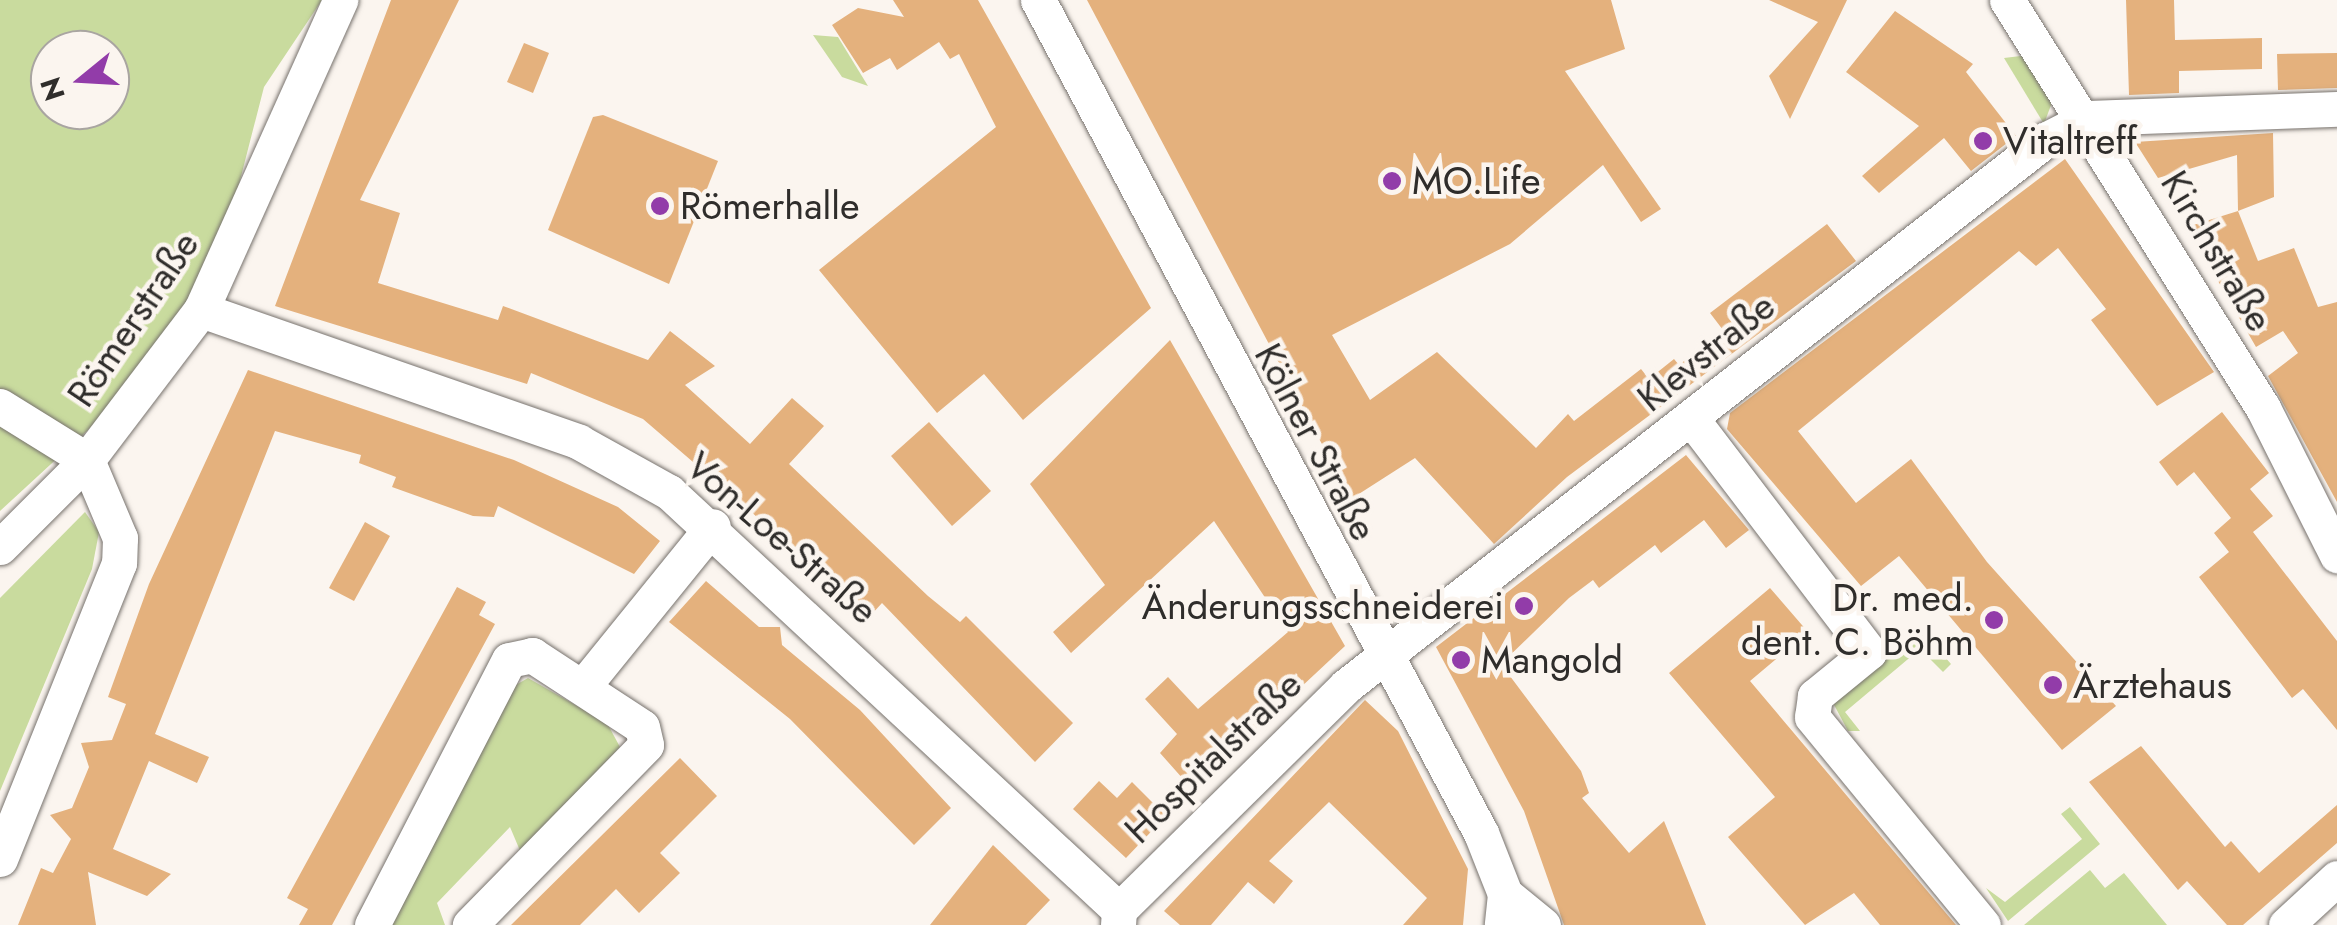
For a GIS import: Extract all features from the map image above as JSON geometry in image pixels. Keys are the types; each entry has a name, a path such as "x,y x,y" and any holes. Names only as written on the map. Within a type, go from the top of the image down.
{"street":[{"name":"Römerstraße","path":"0,547 86,460 201,310 340,0"},
{"name":"Kölner Straße","path":"1038,0 1384,662 1504,909"},
{"name":"Kirchstraße","path":"2006,0 2088,118 2263,408 2337,555"},
{"path":"2088,118 2337,109"},
{"name":"Klevstraße","path":"1384,662 1694,422 1876,271 2088,118"},
{"name":"Von-Loe-Straße","path":"201,310 579,442 713,526 1119,917"},
{"path":"0,406 86,460 116,524 119,563 0,859"},
{"path":"1694,422 1869,652 1815,696 1812,717 1983,925"},
{"path":"586,684 713,526"},
{"path":"372,925 510,660 532,655 586,684 642,727 646,746 470,925"},
{"name":"Hospitalstraße","path":"1119,917 1278,748 1384,662"},
{"path":"2286,925 2337,878"},
{"path":"1504,909 1543,925"}],"green space":[{"path":"0,0 322,0 264,87 237,192 188,302 101,418 0,511"},
{"path":"813,35 838,37 868,86 842,77"},
{"path":"2029,55 2054,97 2044,124 2004,58"},
{"path":"85,512 99,532 92,569 0,791 0,598"},
{"path":"1913,634 1925,634 1951,664 1943,672 1920,649 1845,712 1860,731 1848,731 1832,701"},
{"path":"528,678 607,723 620,747 521,853 510,827 437,903 445,925 387,925 514,686"},
{"path":"2070,807 2100,844 2008,921 1986,888 2005,902 2082,839 2061,814"},
{"path":"2090,870 2105,888 2124,873 2167,925 2024,925"}],"building":[{"path":"391,0 459,0 360,200 400,213 378,283 498,320 503,306 648,360 670,331 715,366 685,385 750,444 792,398 824,426 789,464 928,596 960,622 966,616 1073,723 1035,762 882,603 871,615 643,419 531,373 527,384 275,306"},
{"path":"893,0 978,0 1151,308 1023,420 984,374 937,413 819,270 996,127 959,54 950,59 939,42 897,70 890,58 863,73 832,25 858,8 904,17"},
{"name":"MO.Life","path":"1087,0 1611,0 1625,49 1565,71 1661,209 1641,222 1603,165 1510,244 1332,335 1370,400 1437,352 1536,448 1568,414 1574,421 1641,369 1649,379 1674,359 1679,365 1723,330 1710,313 1827,224 1856,261 1567,477 1494,544 1415,458 1351,499"},
{"path":"1769,0 1847,0 1790,119 1769,76 1818,22"},
{"path":"2126,0 2174,0 2175,40 2262,38 2262,69 2179,71 2179,93 2129,95"},
{"path":"1895,11 1973,64 1966,72 2016,136 1971,171 1944,138 1879,193 1862,176 1919,126 1846,72"},
{"path":"524,43 549,53 533,93 507,82"},
{"path":"2337,53 2337,88 2278,90 2277,54"},
{"path":"603,115 718,161 669,284 548,230 593,117"},
{"path":"2273,133 2274,197 2238,211 2237,155 2158,178 2135,142"},
{"path":"2065,159 2214,372 2157,406 2091,320 2106,309 2058,248 2036,266 2019,251 1798,431 1856,503 1911,459 1987,562 2116,706 2062,750 1899,556 1861,586 1727,429 1730,413"},
{"path":"2238,211 2258,261 2294,248 2318,307 2337,302 2337,502 2268,376 2298,353 2283,331 2256,347 2187,227"},
{"path":"1170,340 1345,646 1192,789 1160,753 1177,734 1145,699 1168,677 1198,709 1288,632 1214,521 1071,653 1053,632 1105,585 1030,484"},
{"path":"248,370 514,460 618,507 660,541 634,574 498,506 494,517 473,516 392,487 396,477 359,463 361,455 275,431 155,734 209,757 197,783 149,761 113,849 171,874 147,896 88,872 96,925 18,925 41,868 53,873 71,839 50,815 72,808 89,767 81,743 112,740 126,704 108,697 149,584"},
{"path":"2222,412 2269,473 2250,489 2273,516 2253,532 2337,641 2337,730 2303,689 2292,698 2199,577 2229,552 2214,533 2231,518 2194,472 2177,486 2159,462"},
{"path":"929,422 991,491 952,526 891,456"},
{"path":"1686,455 1749,530 1726,548 1704,520 1661,553 1655,545 1599,588 1593,580 1569,598 1501,664 1581,771 1589,793 1582,798 1629,853 1664,821 1706,925 1564,925 1524,811 1436,647"},
{"path":"365,522 390,536 354,601 329,588"},
{"path":"706,581 759,627 780,627 782,645 860,710 951,808 914,845 790,719 669,622"},
{"path":"457,587 486,602 479,615 495,624 332,925 299,925 308,909 287,898"},
{"path":"1770,588 1808,632 1750,681 1956,925 1880,925 1854,893 1805,925 1728,837 1775,797 1669,673"},
{"path":"1365,700 1398,731 1468,869 1463,925 1403,925 1427,898 1329,802 1269,861 1293,881 1274,904 1248,882 1211,925 1180,925 1164,911"},
{"path":"2141,746 2225,847 2231,841 2259,873 2337,805 2337,843 2243,925 2227,925 2187,881 2178,890 2089,782"},
{"path":"680,758 717,796 660,853 680,873 639,913 616,889 580,925 511,925"},
{"path":"1099,781 1117,798 1132,782 1166,816 1126,858 1073,809"},
{"path":"993,845 1050,900 1026,925 930,925"}],"place":[{"name":"Vitaltreff","path":"1983,141"},
{"name":"MO.Life","path":"1392,181"},
{"name":"Römerhalle","path":"660,206"},
{"name":"Änderungsschneiderei","path":"1524,606"},
{"name":"Dr. med. dent. C. Böhm","path":"1994,620"},
{"name":"Mangold","path":"1461,660"},
{"name":"Ärztehaus","path":"2053,685"}]}
